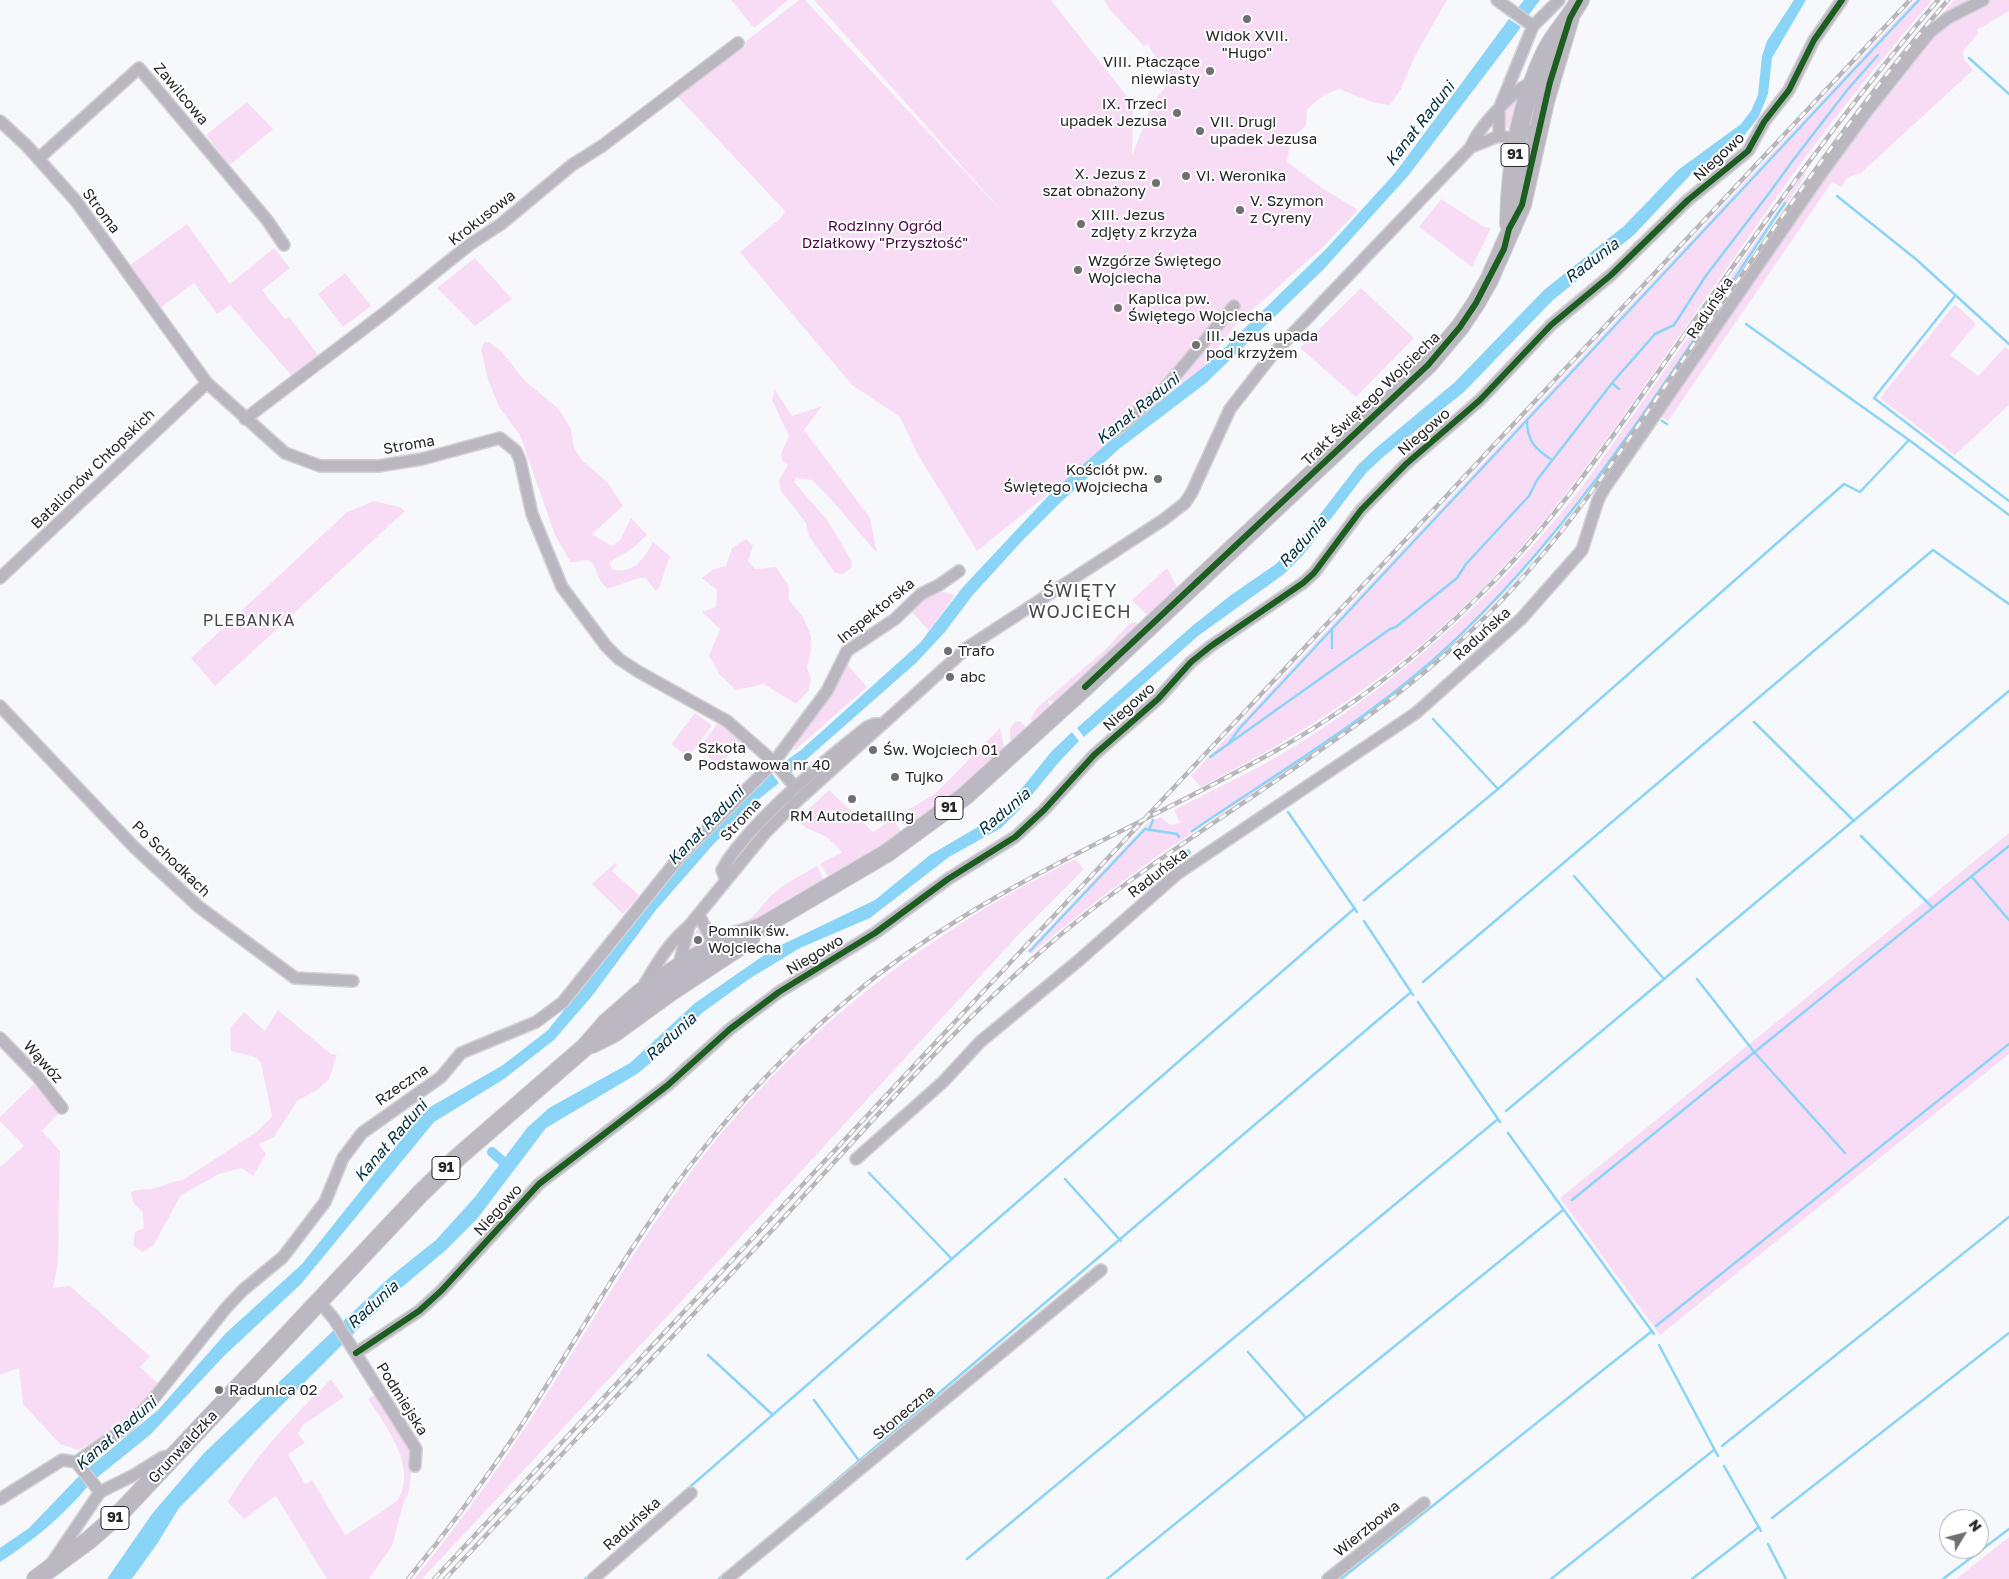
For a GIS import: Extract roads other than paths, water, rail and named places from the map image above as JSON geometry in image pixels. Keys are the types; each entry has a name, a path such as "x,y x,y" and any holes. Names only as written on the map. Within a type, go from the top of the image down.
{"main road":[{"name":"Trakt Świętego Wojciecha","path":"319,1301 433,1180 585,1047 606,1023 640,993 679,966 737,935 761,927 886,853 931,823 990,774 1428,365 1460,327 1476,303 1504,249 1509,229 1510,202 1518,136 1525,101 1547,49 1570,18 1580,0"},
{"name":"Trakt Świętego Wojciecha","path":"1509,229 1522,205 1538,128 1570,18"},
{"name":"Trakt Świętego Wojciecha","path":"585,1047 614,1033 672,991 742,945 761,927"},
{"name":"Grunwaldzka","path":"41,1576 89,1540 118,1515 319,1301"}],"street":[{"path":"1497,0 1530,24"},
{"name":"Trakt Świętego Wojciecha","path":"1500,136 1499,109 1530,24 1560,0"},
{"name":"Niegowo","path":"354,1351 419,1311 441,1291 539,1184 668,1085 730,1029 779,992 875,933 948,880 1015,837 1044,810 1094,755 1158,699 1191,662 1211,646 1303,583 1314,573 1361,510 1406,464 1480,400 1551,325 1611,275 1688,200 1748,151 1764,122 1789,90 1814,40 1842,0"},
{"name":"Raduńska","path":"856,1159 943,1082 980,1042 1078,961 1177,874 1416,713 1521,619 1582,550 1598,500 1604,489 1856,126 1930,32 1948,18 1983,0"},
{"name":"Krokusowa","path":"245,419 387,312 470,245 501,224 572,165 602,146 738,43"},
{"name":"Zawilcowa","path":"38,159 139,68 267,220 284,245"},
{"name":"Trakt Świętego Wojciecha","path":"1471,147 1474,138 1499,109 1522,86 1531,83"},
{"name":"Stroma","path":"0,121 76,201 206,383 285,453 320,466 378,466 422,459 500,438 510,444 520,460 532,514 558,579 606,646 619,659 639,672 720,716 775,763 791,783"},
{"name":"Trakt Świętego Wojciecha","path":"640,993 660,959 681,933 699,915 765,833 796,802 980,638 1139,537 1185,503 1192,492 1230,409 1272,354 1471,147 1500,136 1511,138 1538,128"},
{"path":"1114,431 1172,382 1234,306"},
{"name":"Batalionów Chłopskich","path":"0,578 206,383"},
{"name":"Inspektorska","path":"775,763 827,691 848,652 895,619 928,589 939,585 958,571"},
{"name":"Po Schodkach","path":"0,706 140,853 199,907 295,978 352,981"},
{"name":"Stroma","path":"726,880 722,870 728,856 791,783 867,727 874,724 883,724"},
{"name":"Rzeczna","path":"79,1467 128,1426 151,1402 226,1308 243,1290 283,1257 325,1202 343,1158 362,1133 441,1077 461,1053 536,1022 550,1014 573,992 603,950 680,854 775,763"},
{"path":"699,915 710,937 722,943"},
{"name":"Trakt Świętego Wojciecha","path":"672,991 689,926"},
{"name":"Wąwóz","path":"0,1038 38,1076 62,1108"},
{"name":"Słoneczna","path":"727,1579 1101,1270"},
{"name":"Podmiejska","path":"319,1301 334,1319 416,1449 415,1466"},
{"path":"41,1576 97,1488 134,1475 164,1457 176,1455"},
{"path":"0,1498 62,1460 79,1467 97,1488"},
{"name":"Raduńska","path":"594,1579 691,1493"},
{"name":"Wierzbowa","path":"1328,1579 1424,1503"}],"water":[{"path":"1524,0 1540,0 1528,16 1517,9"},
{"name":"Radunia","path":"1794,0 1806,0 1772,58 1768,94 1759,116 1745,135 1693,172 1634,235 1553,300 1464,392 1383,457 1366,473 1303,555 1284,574 1198,636 1084,737 1077,728 1191,627 1231,595 1276,564 1311,526 1358,465 1455,382 1544,290 1624,226 1678,170 1741,124 1751,111 1758,95 1762,56 1767,41"},
{"path":"1509,19 1521,27 1507,46 1408,176 1323,270 1206,383 1119,449 1061,502 1022,541 972,596 945,632 916,663 791,773 783,763 801,750 920,643 963,587 1052,492 1112,439 1211,361 1327,248 1395,173"},
{"name":"Radunia","path":"1072,732 1079,741 1022,807 1001,828 949,857 870,918 800,948 749,979 702,1013 660,1055 637,1074 546,1128 477,1219 446,1250 401,1288 359,1328 179,1508 157,1544 134,1576 131,1579 107,1579 152,1514 204,1453 391,1276 436,1240 475,1197 527,1128 549,1108 630,1063 695,1003 773,949 875,900 930,855 993,818 1014,798 1051,752"},
{"path":"771,772 779,783 754,803 711,847 656,910 592,996 554,1040 504,1079 434,1122 301,1284 224,1356 150,1435 94,1480 86,1470 158,1410 226,1333 302,1264 417,1120 430,1107 503,1065 548,1030 677,868"},
{"path":"81,1474 89,1485 69,1507 48,1527 0,1562 0,1548 29,1528"}],"waterway":[{"path":"1229,743 1239,729 1919,0"},
{"path":"1619,389 1612,383 1655,334 1674,325 1705,277 1794,159 1848,89 1878,55"},
{"path":"1969,58 2009,94"},
{"path":"1837,196 1917,260 2009,344"},
{"path":"1192,831 1320,746 1383,701 1442,652 1493,602 1540,550 1626,438 1785,203"},
{"path":"1955,296 1874,398 2009,501"},
{"path":"1364,900 1498,789 1844,484 1860,492 1909,440 1746,324"},
{"path":"1210,757 1390,629 1396,627 1457,578 1466,564 1529,496 1537,480 1612,383"},
{"path":"1527,420 1527,427 1533,444 1552,460"},
{"path":"1662,421 1667,424"},
{"path":"1909,440 2009,515"},
{"path":"1423,982 1933,550 2009,604"},
{"path":"1332,630 1332,648"},
{"path":"1506,1111 2009,691"},
{"path":"1433,719 1498,789"},
{"path":"1754,722 1854,821"},
{"path":"1288,812 1357,912"},
{"path":"1149,830 1153,820"},
{"path":"1030,951 1145,829 1177,834 1179,837"},
{"path":"1861,836 1932,907"},
{"path":"1572,1200 2009,846"},
{"path":"1574,876 1664,979"},
{"path":"1972,877 2009,920"},
{"path":"668,1506 1355,908"},
{"path":"1364,921 1413,995"},
{"path":"1697,979 1755,1053 1845,1153"},
{"path":"780,1528 1411,992"},
{"path":"1418,1002 1500,1122"},
{"path":"1656,1326 2009,1044"},
{"path":"967,1559 1498,1119"},
{"path":"1508,1133 1654,1334"},
{"path":"492,1152 509,1167"},
{"path":"869,1173 952,1259"},
{"path":"1065,1179 1121,1241"},
{"path":"1107,1579 1563,1210"},
{"path":"1722,1446 2009,1217"},
{"path":"1341,1579 1652,1331"},
{"path":"1772,1518 2009,1333"},
{"path":"1659,1345 1718,1456"},
{"path":"1248,1352 1306,1418"},
{"path":"708,1355 773,1415"},
{"path":"814,1400 860,1462"},
{"path":"1551,1579 1714,1450"},
{"path":"1724,1466 1761,1531"},
{"path":"621,1547 652,1520"},
{"path":"1692,1579 1759,1527"},
{"path":"1943,1579 2009,1529"},
{"path":"1768,1544 1786,1579"},
{"path":"719,1579 725,1573"},
{"path":"585,1579 591,1574"}],"railway":[{"path":"434,1579 1910,0"},
{"path":"408,1579 490,1472 663,1203 706,1145 770,1073 840,1006 914,949 964,916 1016,886 1284,746 1362,696 1411,658 1457,617 1509,566 1563,502 1614,434 1808,163 1904,40 1938,0"},
{"path":"445,1579 777,1225 908,1082 1009,980 1101,903 1159,860 1337,739 1394,697 1449,651 1501,601 1526,574 1573,516 1638,426 1809,178 1876,88 1948,0"}],"place":[{"name":"Widok XVII. \"Hugo\"","path":"1247,19"},
{"name":"VIII. Płaczące niewiasty","path":"1210,71"},
{"name":"IX. Trzeci upadek Jezusa","path":"1177,113"},
{"name":"VII. Drugi upadek Jezusa","path":"1200,131"},
{"name":"VI. Weronika","path":"1186,176"},
{"name":"X. Jezus z szat obnażony","path":"1156,183"},
{"name":"V. Szymon z Cyreny","path":"1240,210"},
{"name":"XIII. Jezus zdjęty z krzyża","path":"1081,224"},
{"name":"Wzgórze Świętego Wojciecha","path":"1078,270"},
{"name":"Kaplica pw. Świętego Wojciecha","path":"1118,308"},
{"name":"III. Jezus upada pod krzyżem","path":"1196,345"},
{"name":"Kościół pw. Świętego Wojciecha","path":"1158,479"},
{"name":"Trafo","path":"948,651"},
{"name":"abc","path":"950,677"},
{"name":"Św. Wojciech 01","path":"873,750"},
{"name":"Szkoła Podstawowa nr 40","path":"688,757"},
{"name":"Tujko","path":"895,777"},
{"name":"RM Autodetailing","path":"852,799"},
{"name":"Pomnik św. Wojciecha","path":"698,940"},
{"name":"Radunica 02","path":"219,1390"}],"district":[{"name":"ŚWIĘTY WOJCIECH","path":"1080,601"},
{"name":"PLEBANKA","path":"249,621"}],"water label":[{"name":"Kanał Raduni","path":"1420,124"},
{"name":"Kanał Raduni","path":"1138,409"},
{"name":"Kanał Raduni","path":"706,826"},
{"name":"Kanał Raduni","path":"391,1141"},
{"name":"Kanał Raduni","path":"116,1434"}],"park label":[{"name":"Rodzinny Ogród Działkowy \"Przyszłość\"","path":"885,234"}]}
